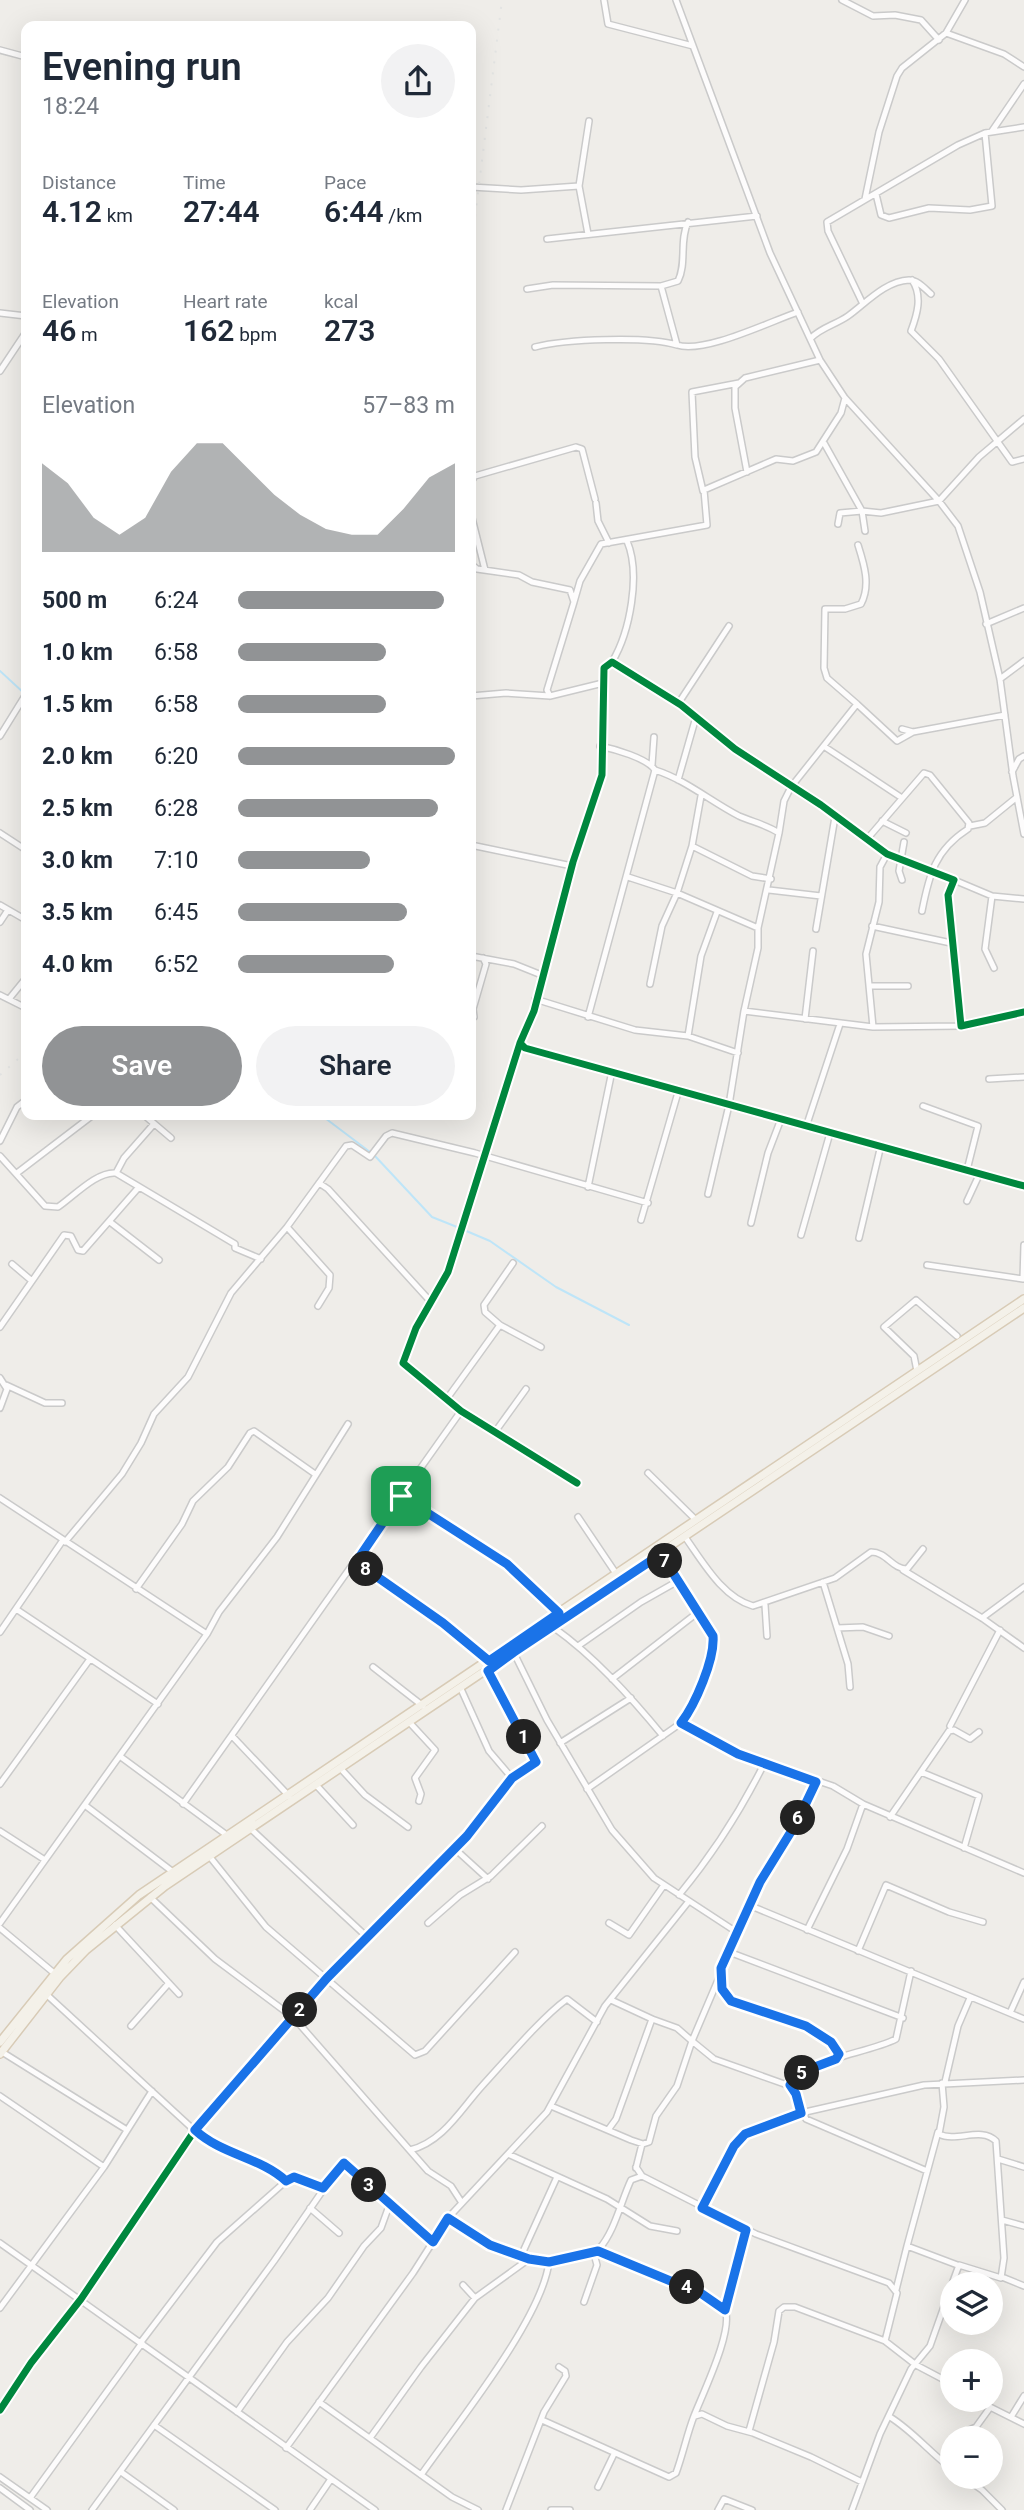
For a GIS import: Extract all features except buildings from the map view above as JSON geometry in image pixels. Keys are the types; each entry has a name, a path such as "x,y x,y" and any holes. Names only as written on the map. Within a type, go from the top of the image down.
{"main road":[{"path":"1,2046 86,1950 150,1897 488,1671 559,1613 1024,1299"},
{"path":"1,2046 54,1973 90,1935 173,1872 489,1661 553,1627 1024,1308"},
{"path":"0,2031 13,2026"}],"street":[{"path":"604,0 608,24 693,46"},
{"path":"677,0 757,216 820,360 845,398 939,501 962,537 980,592 1000,679 1012,772 1024,834"},
{"path":"842,0 873,16 895,15 921,20 939,40"},
{"path":"865,199 879,132 897,76 902,68 946,33 965,0"},
{"path":"946,33 1004,54 1024,67"},
{"path":"0,50 21,56"},
{"path":"876,194 881,215 889,218 929,208 970,210 992,206 988,132 1024,84"},
{"path":"588,234 579,186 589,121"},
{"path":"862,302 826,225 958,145 988,132 1024,127"},
{"path":"476,187 521,190 579,186"},
{"path":"547,239 757,216"},
{"path":"527,289 554,285 661,286 678,281 682,274 682,234 688,222"},
{"path":"811,338 823,327 846,317 862,302 905,281 912,281 932,294"},
{"path":"912,281 917,289 918,311 911,331 939,359 996,442 1014,463 1024,459"},
{"path":"661,286 677,345"},
{"path":"535,347 569,341 626,342 641,339 687,348 701,346 798,312"},
{"path":"0,313 21,315"},
{"path":"0,371 21,340"},
{"path":"747,472 733,392 745,378 820,360"},
{"path":"550,696 547,690 575,593 601,544 707,525 695,457 692,392 739,383"},
{"path":"703,491 776,459 800,459 816,452 841,413 845,398"},
{"path":"838,524 841,513 881,513 939,501 996,442 1024,419"},
{"path":"824,443 862,511 865,531"},
{"path":"476,476 576,447 582,449 596,501 598,522 610,543"},
{"path":"476,534 485,570"},
{"path":"577,1483 461,1411 402,1363 414,1331 448,1272 520,1044 534,1011 572,866 602,775 604,764 600,746 604,668 612,662 628,622 634,573 627,541"},
{"path":"858,545 867,580 865,594 861,604 835,610 825,608 824,668 827,678 897,741 913,732 1005,715"},
{"path":"476,567 519,575 533,582 570,590 574,603"},
{"path":"986,624 1024,608"},
{"path":"678,704 729,626"},
{"path":"1000,679 1024,661"},
{"path":"612,662 678,704 736,749 868,838 887,854 992,896 1024,900"},
{"path":"476,695 506,692 550,696 603,683"},
{"path":"0,736 21,702"},
{"path":"708,1194 729,1105 744,1011 758,948 758,928 769,890 784,801 790,787 858,704"},
{"path":"678,780 696,717"},
{"path":"902,729 913,732"},
{"path":"588,1017 628,877 653,767 654,737"},
{"path":"600,746 622,751 678,780 701,796 709,797 738,815 779,833"},
{"path":"825,747 902,798"},
{"path":"1012,772 1018,759 1024,756"},
{"path":"868,838 924,773 928,774 970,826"},
{"path":"650,984 662,926 677,893 692,846 701,796"},
{"path":"922,911 930,872 953,839 970,826 985,823 1017,797"},
{"path":"816,929 835,817"},
{"path":"882,821 906,833"},
{"path":"0,832 21,847"},
{"path":"902,880 900,859 904,842"},
{"path":"476,846 572,866"},
{"path":"692,846 752,876 771,879"},
{"path":"873,1027 866,954 879,902 880,867 887,854"},
{"path":"628,877 677,893 758,928"},
{"path":"954,880 948,895 961,1026"},
{"path":"769,890 821,896"},
{"path":"992,896 985,949 994,968"},
{"path":"0,905 21,917"},
{"path":"0,922 8,910"},
{"path":"688,1037 701,956 717,912"},
{"path":"872,926 951,943"},
{"path":"805,1019 813,951"},
{"path":"476,957 526,967 544,976"},
{"path":"476,999 486,964 483,958"},
{"path":"9,999 21,984"},
{"path":"870,986 908,986"},
{"path":"0,995 21,1005"},
{"path":"535,999 588,1017 654,1034 688,1037 738,1053"},
{"path":"744,1011 873,1027 961,1026 1024,1012"},
{"path":"806,1127 840,1024"},
{"path":"520,1044 525,1048 1024,1186"},
{"path":"588,1187 612,1071"},
{"path":"989,1079 1024,1077"},
{"path":"641,1220 679,1089"},
{"path":"0,1141 21,1104"},
{"path":"923,1106 978,1126 967,1170"},
{"path":"751,1223 768,1153 781,1119"},
{"path":"17,1173 86,1120"},
{"path":"148,1120 171,1138"},
{"path":"116,1173 124,1158 153,1125"},
{"path":"0,1632 64,1541 122,1474 141,1443 153,1414 188,1377 231,1293 288,1227 350,1144 370,1157 386,1136 392,1133 648,1203"},
{"path":"801,1235 830,1133"},
{"path":"859,1238 881,1145"},
{"path":"0,1156 37,1200 55,1208 85,1186 111,1172 116,1173 182,1214 202,1222 235,1244 235,1248 261,1259"},
{"path":"967,1201 980,1174"},
{"path":"319,1183 431,1302"},
{"path":"0,1327 66,1234 83,1251 139,1186"},
{"path":"110,1222 159,1260"},
{"path":"288,1227 330,1275 329,1288 318,1306"},
{"path":"928,1265 1023,1280 1024,1245"},
{"path":"12,1264 32,1281"},
{"path":"513,1264 484,1305 485,1312 500,1325 541,1347"},
{"path":"917,1371 914,1356 884,1327 916,1300 957,1336"},
{"path":"446,1400 498,1324 500,1325"},
{"path":"0,1378 6,1385 45,1402 62,1404"},
{"path":"0,1408 6,1385"},
{"path":"495,1432 526,1389"},
{"path":"183,1804 461,1411"},
{"path":"0,1923 121,1757 207,1634 219,1612 277,1537 348,1424"},
{"path":"136,1589 182,1524 193,1501 228,1467 250,1433 254,1431 264,1437 315,1474"},
{"path":"648,1473 696,1520"},
{"path":"401,1496 507,1564 559,1613"},
{"path":"0,1498 207,1634"},
{"path":"578,1517 617,1575"},
{"path":"685,1537 715,1578 737,1600 753,1606 765,1605 845,1572 871,1552 881,1553 1024,1648"},
{"path":"902,1569 908,1568 923,1549"},
{"path":"587,1789 681,1723 692,1706 714,1641 661,1554"},
{"path":"356,1562 443,1623 489,1661"},
{"path":"578,1646 641,1602 678,1581"},
{"path":"823,1582 830,1597 848,1664 850,1687"},
{"path":"982,1618 1024,1587"},
{"path":"765,1605 767,1636"},
{"path":"16,1609 158,1704"},
{"path":"612,1679 697,1613"},
{"path":"553,1627 578,1646 612,1679 663,1736"},
{"path":"837,1628 863,1627 889,1636"},
{"path":"950,1726 1000,1630"},
{"path":"513,1649 560,1743 612,1830 648,1872 738,1933"},
{"path":"0,1784 90,1659"},
{"path":"373,1667 423,1706"},
{"path":"0,2410 31,2363 81,2299 195,2130 327,1978 454,1848 512,1778 536,1759 488,1671"},
{"path":"461,1689 489,1751 512,1778"},
{"path":"560,1743 631,1698"},
{"path":"410,1723 435,1751 415,1778 421,1794 419,1801"},
{"path":"681,1723 714,1743 764,1764 833,1786 890,1817 1024,1873"},
{"path":"890,1817 950,1730 971,1739 979,1732"},
{"path":"232,1736 289,1796"},
{"path":"121,1757 228,1836"},
{"path":"679,1895 734,1821 764,1764"},
{"path":"342,1770 365,1795 408,1826"},
{"path":"921,1772 979,1796 964,1847"},
{"path":"584,2302 597,2265 596,2252 631,2180 642,2144 650,2140 656,2116 677,2085 721,1968 751,1907 760,1882 797,1822 816,1782"},
{"path":"317,1786 353,1825"},
{"path":"807,1930 847,1849 863,1804"},
{"path":"86,1805 173,1872"},
{"path":"428,1923 460,1895 488,1879 542,1826"},
{"path":"251,1829 366,1936"},
{"path":"0,1831 45,1860"},
{"path":"454,1848 488,1879"},
{"path":"210,1857 266,1927 406,2049 421,2055 515,1952"},
{"path":"609,1923 628,1934 664,1885"},
{"path":"858,1951 886,1885 949,1912 983,1922"},
{"path":"150,1897 215,1959 294,2018 428,2171 451,2186 463,2203"},
{"path":"286,2448 448,2218 551,2106 611,2000 690,1901"},
{"path":"751,1907 1024,2019"},
{"path":"114,1925 179,1994"},
{"path":"0,1928 54,1973"},
{"path":"729,1952 903,2018"},
{"path":"721,1968 722,1989 729,2000 806,2026 831,2042 839,2053 836,2059"},
{"path":"790,2085 799,2073 896,2039 903,2018 911,1971"},
{"path":"1010,2013 1024,1982"},
{"path":"131,2026 169,1983"},
{"path":"46,1994 195,2130 225,2152 274,2171 286,2181"},
{"path":"885,2341 944,2107 944,2082 958,2026 970,1998"},
{"path":"410,2150 421,2147 449,2127 483,2085 563,2002 572,2000 597,2022"},
{"path":"611,2000 677,2028 714,2059 790,2085 806,2119 927,2171"},
{"path":"608,2130 616,2119 652,2019"},
{"path":"1,2046 127,2130"},
{"path":"702,2208 734,2146 745,2134 801,2113 944,2082 1024,2080"},
{"path":"0,2308 104,2167 152,2091"},
{"path":"0,2096 104,2167"},
{"path":"551,2106 642,2144"},
{"path":"799,2106 810,2112"},
{"path":"938,2132 946,2137 993,2137 998,2159 1002,2272"},
{"path":"417,2158 421,2147"},
{"path":"508,2154 619,2205 650,2226 677,2231"},
{"path":"998,2159 1024,2167"},
{"path":"92,2510 323,2188 344,2163 433,2242"},
{"path":"636,2167 642,2176 746,2230 882,2280 896,2291"},
{"path":"631,2180 642,2176"},
{"path":"30,2498 217,2242 286,2181 294,2177 323,2188"},
{"path":"521,2256 557,2177"},
{"path":"237,2412 287,2342 328,2298 364,2246 381,2228 389,2212 390,2203"},
{"path":"310,2208 339,2234"},
{"path":"389,2212 397,2209"},
{"path":"448,2218 490,2245 529,2259 549,2262 596,2252 702,2294 725,2310"},
{"path":"1002,2220 1024,2226"},
{"path":"542,2420 663,2477 671,2476 680,2462 693,2416 724,2332 725,2310 746,2230"},
{"path":"0,2243 375,2510"},
{"path":"907,2246 983,2272"},
{"path":"370,2438 428,2356 475,2298 529,2259"},
{"path":"421,2475 455,2431 519,2330 541,2291 549,2262"},
{"path":"957,2272 960,2266"},
{"path":"1003,2277 1024,2286"},
{"path":"463,2285 475,2298"},
{"path":"749,2431 774,2342 780,2309 795,2308 885,2341 916,2365 940,2378"},
{"path":"852,2510 890,2417 916,2365 930,2346 940,2318"},
{"path":"506,2510 542,2420 566,2376 559,2367"},
{"path":"1011,2417 1024,2396"},
{"path":"701,2400 702,2414"},
{"path":"319,2402 452,2497 478,2510"},
{"path":"997,2412 1024,2424"},
{"path":"693,2416 702,2414 727,2426 749,2431 862,2482"},
{"path":"890,2417 928,2446 940,2460"},
{"path":"154,2425 275,2510"},
{"path":"598,2487 614,2454"},
{"path":"121,2472 170,2509"},
{"path":"0,2477 47,2510"},
{"path":"310,2510 331,2479"},
{"path":"0,2488 22,2508 30,2510"},
{"path":"980,2489 1002,2510"},
{"path":"718,2510 724,2499 752,2510"},
{"path":"551,2510 570,2510"}],"waterway":[{"path":"0,671 21,690"},
{"path":"328,1120 370,1152"},
{"path":"375,1156 432,1217 457,1227"},
{"path":"464,1230 490,1241 556,1287 629,1325"}],"railway":[{"path":"476,209 502,0"},
{"path":"0,1075 21,1056"}],"cycle path":[{"path":"520,1043 534,1011 573,862 602,775 604,668 612,662 681,705 735,749 821,805 887,854 954,880 948,895 961,1026 1024,1012"},
{"path":"577,1483 461,1411 403,1363 416,1328 448,1272 520,1043 525,1048 1024,1186"},
{"path":"0,2410 31,2363 81,2299 195,2130 327,1978 467,1836 512,1778 536,1762 488,1671"}],"route":[{"path":"401,1496 356,1562 443,1623 489,1661 511,1646 514,1652 661,1554 714,1641 701,1685 681,1723 738,1754 816,1782 797,1822 760,1882 745,1922 721,1968 722,1989 731,2001 768,2011 806,2026 831,2042 839,2054 836,2059 795,2076 790,2085 796,2094 801,2113 745,2134 734,2146 702,2208 746,2230 725,2310 702,2294 602,2255 598,2251 591,2255 549,2262 529,2259 482,2241 448,2218 433,2242 344,2163 339,2165 323,2188 300,2178 294,2177 286,2181 274,2171 225,2152 206,2141 195,2130 327,1978 467,1836 512,1778 536,1762 488,1671 514,1652 511,1646 559,1613 507,1564 401,1496"}]}
